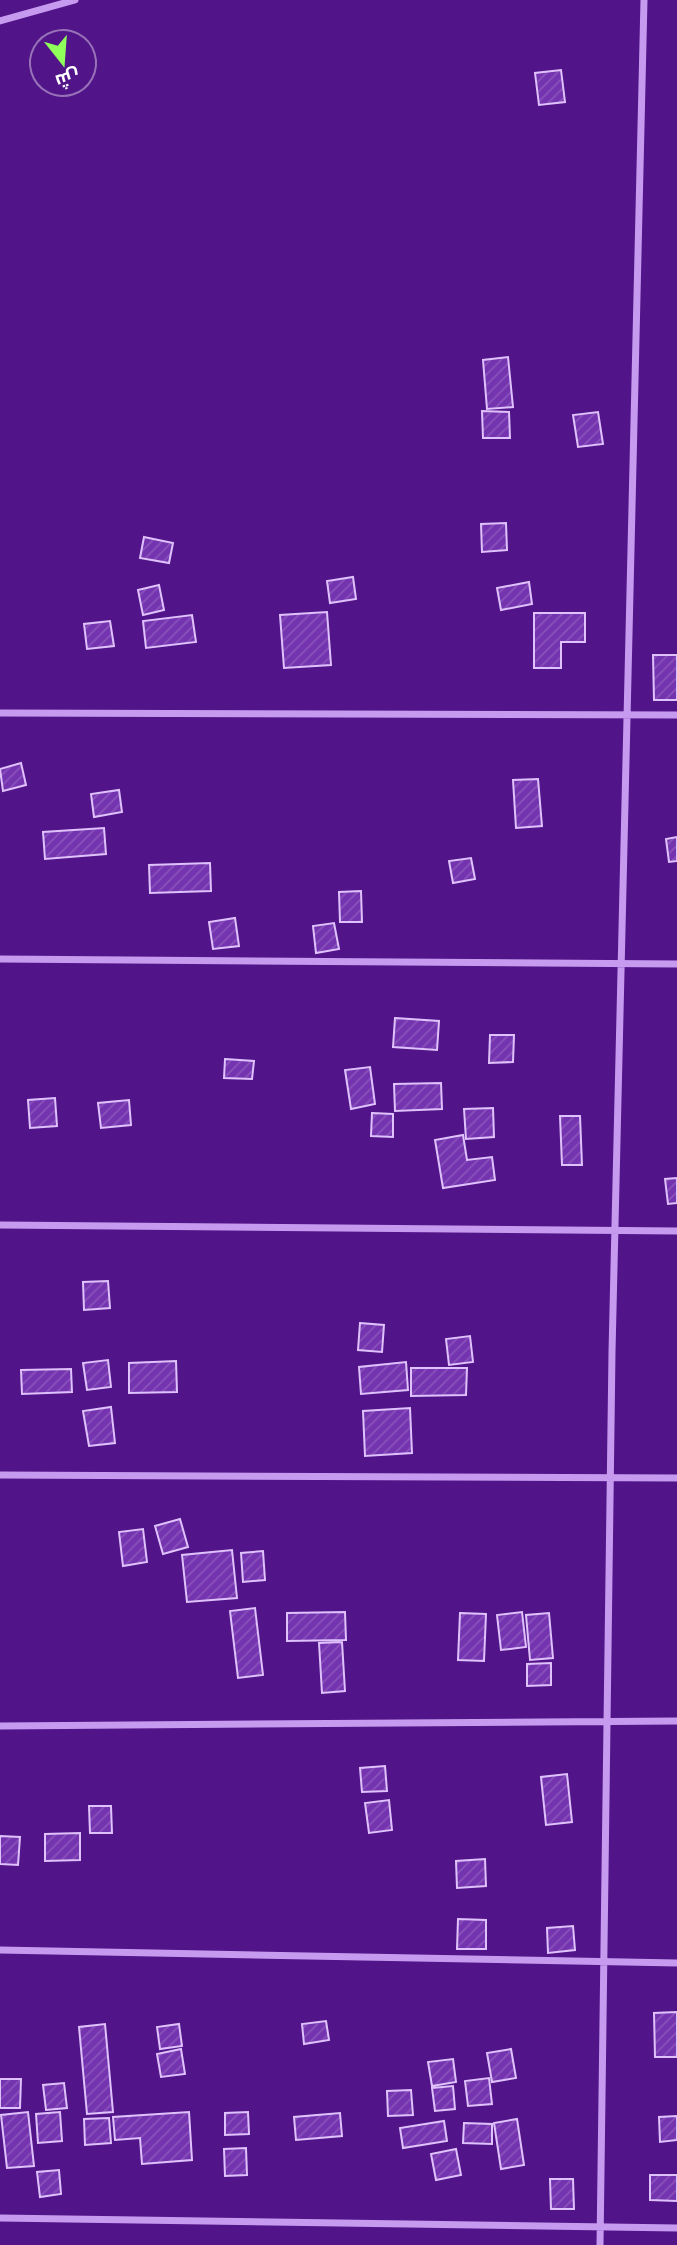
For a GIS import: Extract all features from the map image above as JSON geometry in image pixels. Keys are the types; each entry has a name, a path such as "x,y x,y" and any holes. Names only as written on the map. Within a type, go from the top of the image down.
{"street":[{"path":"0,21 75,0"},
{"path":"600,2245 610,1477 644,0"},
{"path":"0,713 677,715"},
{"path":"0,959 677,964"},
{"path":"0,1225 677,1231"},
{"path":"0,1475 677,1478"},
{"path":"0,1726 677,1721"},
{"path":"0,1950 677,1963"},
{"path":"0,2218 677,2228"}],"building":[{"path":"561,70 565,102 539,105 535,73"},
{"path":"508,357 513,407 487,409 483,360"},
{"path":"482,411 509,412 510,438 483,438"},
{"path":"598,412 603,444 578,447 573,415"},
{"path":"506,523 507,550 482,552 481,524"},
{"path":"144,537 173,543 169,563 140,558"},
{"path":"353,577 356,599 330,603 327,581"},
{"path":"529,582 532,604 501,610 497,588"},
{"path":"159,585 164,610 143,615 138,590"},
{"path":"327,612 331,665 284,668 280,615"},
{"path":"534,613 585,613 585,642 561,642 561,668 534,668"},
{"path":"192,615 196,642 146,648 143,621"},
{"path":"110,621 114,646 87,649 84,624"},
{"path":"653,655 677,655 677,700 654,700"},
{"path":"21,763 26,785 3,791 0,769"},
{"path":"538,779 542,826 516,828 513,780"},
{"path":"119,790 122,812 94,817 91,794"},
{"path":"104,828 106,854 45,859 43,832"},
{"path":"677,837 677,861 669,862 666,839"},
{"path":"471,858 475,879 453,883 449,861"},
{"path":"210,863 211,891 150,893 149,865"},
{"path":"361,891 362,922 340,922 339,892"},
{"path":"235,918 239,946 213,949 209,922"},
{"path":"334,923 339,949 316,953 313,926"},
{"path":"395,1018 439,1021 437,1050 393,1047"},
{"path":"490,1035 514,1035 513,1062 489,1063"},
{"path":"225,1059 254,1061 252,1079 224,1078"},
{"path":"370,1067 375,1104 351,1109 345,1070"},
{"path":"441,1083 442,1109 395,1111 394,1084"},
{"path":"55,1098 57,1126 30,1128 28,1100"},
{"path":"129,1100 131,1125 101,1128 98,1103"},
{"path":"493,1108 494,1137 466,1139 464,1109"},
{"path":"372,1113 393,1114 393,1137 371,1136"},
{"path":"560,1116 580,1116 582,1165 562,1165"},
{"path":"463,1135 467,1160 492,1157 495,1180 443,1188 435,1140"},
{"path":"677,1178 677,1203 668,1204 665,1179"},
{"path":"108,1281 110,1308 84,1310 83,1282"},
{"path":"360,1323 384,1325 382,1352 358,1350"},
{"path":"470,1336 473,1362 449,1365 446,1339"},
{"path":"108,1360 111,1387 87,1390 83,1363"},
{"path":"176,1361 177,1392 129,1393 129,1363"},
{"path":"406,1362 408,1390 361,1394 359,1367"},
{"path":"411,1368 467,1368 466,1395 411,1396"},
{"path":"71,1369 72,1392 22,1394 21,1370"},
{"path":"111,1407 115,1443 89,1446 83,1411"},
{"path":"410,1408 412,1453 365,1456 363,1411"},
{"path":"180,1519 188,1547 163,1554 155,1526"},
{"path":"143,1529 147,1562 123,1566 119,1532"},
{"path":"232,1550 237,1598 187,1602 182,1555"},
{"path":"263,1551 265,1580 243,1582 241,1553"},
{"path":"255,1608 263,1675 238,1678 230,1611"},
{"path":"345,1612 346,1640 287,1641 287,1613"},
{"path":"522,1612 526,1647 501,1650 497,1615"},
{"path":"460,1613 486,1614 484,1661 458,1660"},
{"path":"549,1613 553,1658 530,1660 526,1615"},
{"path":"342,1642 345,1691 322,1693 319,1643"},
{"path":"551,1663 551,1685 527,1686 527,1664"},
{"path":"385,1766 387,1791 362,1792 360,1768"},
{"path":"567,1774 572,1822 546,1825 541,1777"},
{"path":"389,1800 392,1830 369,1833 365,1803"},
{"path":"89,1806 111,1806 112,1833 90,1833"},
{"path":"80,1833 80,1860 45,1861 45,1834"},
{"path":"0,1836 20,1837 18,1865 0,1864"},
{"path":"485,1859 486,1886 457,1888 456,1861"},
{"path":"458,1919 486,1920 486,1949 457,1949"},
{"path":"573,1926 575,1950 548,1953 547,1928"},
{"path":"677,2012 677,2057 655,2057 654,2013"},
{"path":"326,2021 329,2040 304,2044 302,2024"},
{"path":"105,2024 113,2112 87,2114 79,2027"},
{"path":"179,2024 182,2046 160,2049 157,2027"},
{"path":"181,2049 185,2074 161,2077 157,2054"},
{"path":"511,2049 516,2078 492,2082 487,2053"},
{"path":"453,2059 456,2082 432,2086 428,2062"},
{"path":"489,2078 492,2104 468,2106 465,2081"},
{"path":"0,2079 21,2079 20,2108 0,2108"},
{"path":"64,2083 67,2108 46,2110 43,2085"},
{"path":"453,2086 455,2109 435,2111 432,2088"},
{"path":"411,2090 413,2115 388,2116 387,2091"},
{"path":"28,2112 34,2166 7,2168 1,2115"},
{"path":"60,2112 62,2141 38,2143 36,2114"},
{"path":"189,2112 192,2160 142,2164 140,2138 115,2140 113,2117"},
{"path":"248,2112 249,2134 225,2135 225,2113"},
{"path":"340,2113 342,2136 296,2140 294,2117"},
{"path":"677,2116 677,2140 660,2142 659,2117"},
{"path":"109,2118 111,2143 85,2145 84,2119"},
{"path":"517,2119 524,2165 501,2169 494,2123"},
{"path":"444,2121 447,2141 403,2148 400,2128"},
{"path":"464,2123 492,2124 492,2144 463,2143"},
{"path":"246,2148 247,2175 225,2176 224,2149"},
{"path":"456,2149 461,2175 436,2180 431,2154"},
{"path":"59,2170 61,2194 40,2197 37,2172"},
{"path":"650,2175 677,2175 677,2201 650,2200"},
{"path":"550,2179 573,2179 574,2209 551,2209"}]}
